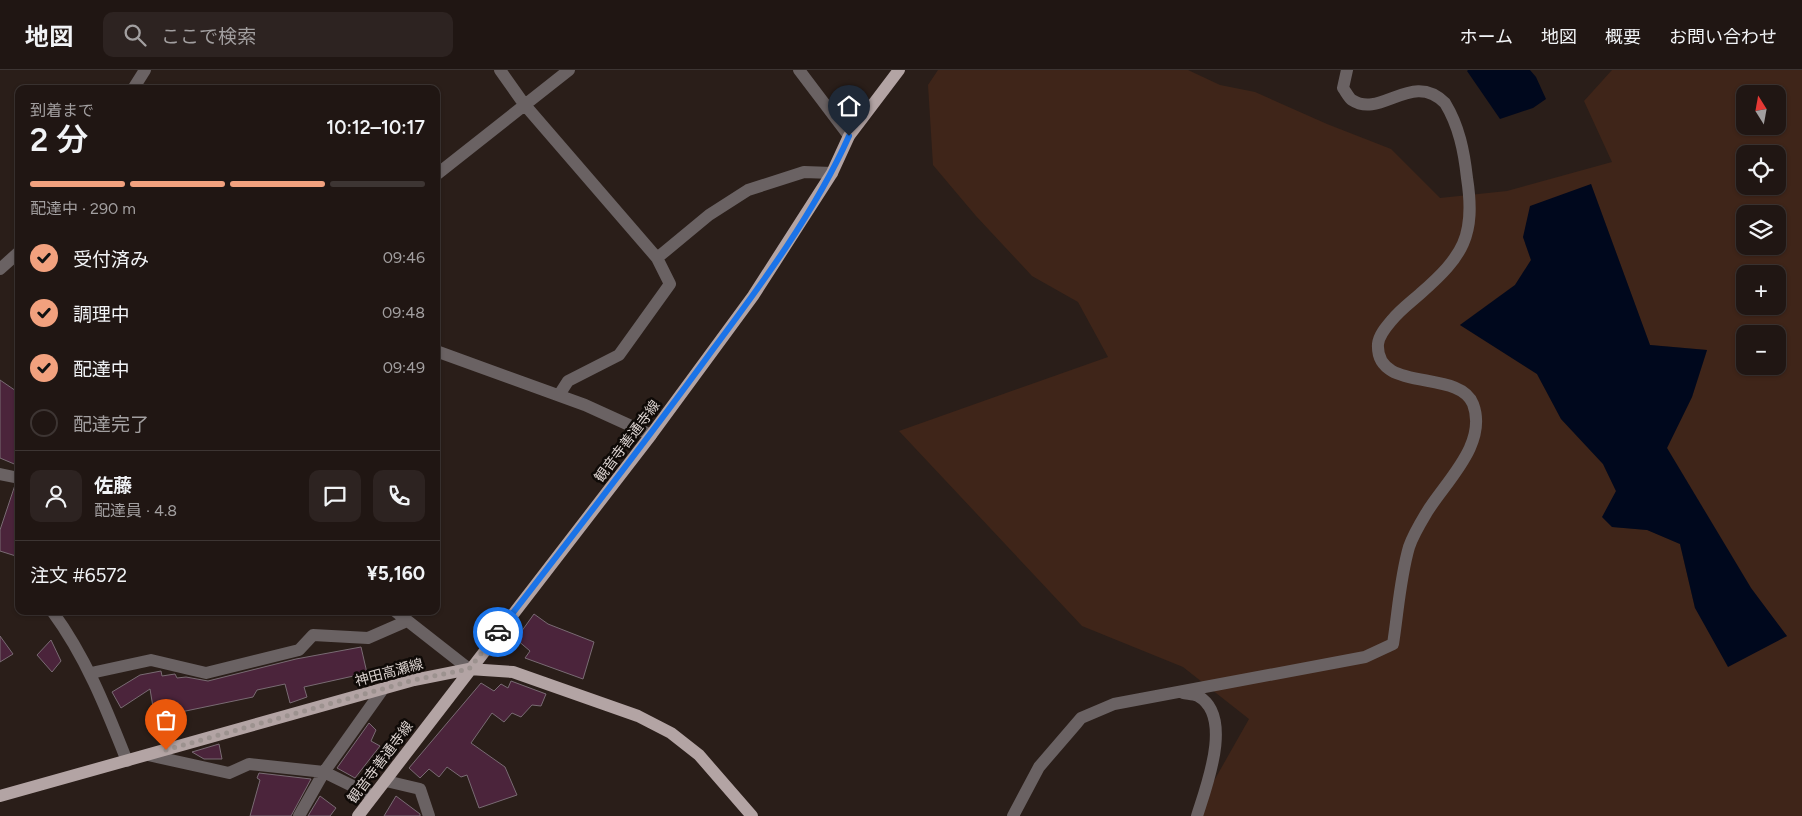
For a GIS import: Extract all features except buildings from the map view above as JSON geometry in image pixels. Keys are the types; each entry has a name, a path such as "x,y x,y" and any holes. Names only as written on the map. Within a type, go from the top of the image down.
{"main road":[{"name":"観音寺善通寺線","path":"358,816 469,669 651,435 753,296 832,173 849,136 899,70"},
{"name":"神田高瀬線","path":"0,796 383,689 469,669 513,672 638,716 671,734 698,755 752,816"}],"street":[{"path":"136,85 145,70"},
{"path":"500,70 524,104 657,258 670,284 619,356 568,381 559,396"},
{"path":"440,172 569,70"},
{"path":"799,70 849,136"},
{"path":"1013,816 1039,767 1081,718 1114,704 1365,656 1393,644 1410,545 1428,512 1467,453 1475,437 1476,424 1473,404 1467,395 1449,385 1414,379 1392,370 1384,363 1378,343 1383,331 1396,315 1447,270 1462,250 1470,222 1470,194 1463,144 1444,101 1428,86 1420,82 1407,82 1377,100 1362,104 1352,100 1343,88 1347,70"},
{"path":"657,258 709,214 748,190 804,172 832,173"},
{"path":"0,269 15,256"},
{"path":"440,352 559,396 651,435"},
{"path":"0,474 15,477"},
{"path":"55,615 70,635 91,673 127,761"},
{"path":"400,615 469,669"},
{"path":"91,673 152,660 206,673 299,650 313,635 368,638 407,621"},
{"path":"299,816 324,772 383,689"},
{"path":"1181,692 1198,696 1210,708 1217,732 1212,763 1197,816"},
{"path":"148,756 228,773 249,764 324,772 373,796"},
{"path":"386,781 420,789 429,816"}],"shaded area":[{"path":"938,70 1188,70 1220,85 1255,92 1327,124 1391,149 1440,198 1507,191 1612,162 1584,101 1612,70 1802,70 1802,816 1194,816 1249,719 1183,667 1082,626 899,431 1108,357 1078,302 1032,276 976,216 933,165 928,85","holes":["1591,184 1650,345 1707,350 1692,397 1667,448 1751,588 1787,637 1695,608 1680,544 1648,530 1613,527 1616,491 1603,464 1561,419 1537,374 1460,325 1515,285 1531,260 1523,237"]}],"water":[{"path":"1468,70 1530,70 1536,77 1546,99 1533,108 1500,119"},
{"path":"1591,184 1650,345 1707,350 1692,397 1667,448 1751,588 1787,636 1728,667 1695,608 1680,544 1647,530 1612,527 1602,517 1616,491 1603,464 1561,419 1537,374 1460,325 1515,285 1531,260 1523,237 1530,206"}],"way so far":[{"path":"166,750 414,680 469,669 498,632"}],"route":[{"path":"498,632 651,435 753,296 832,173 849,136"}]}
